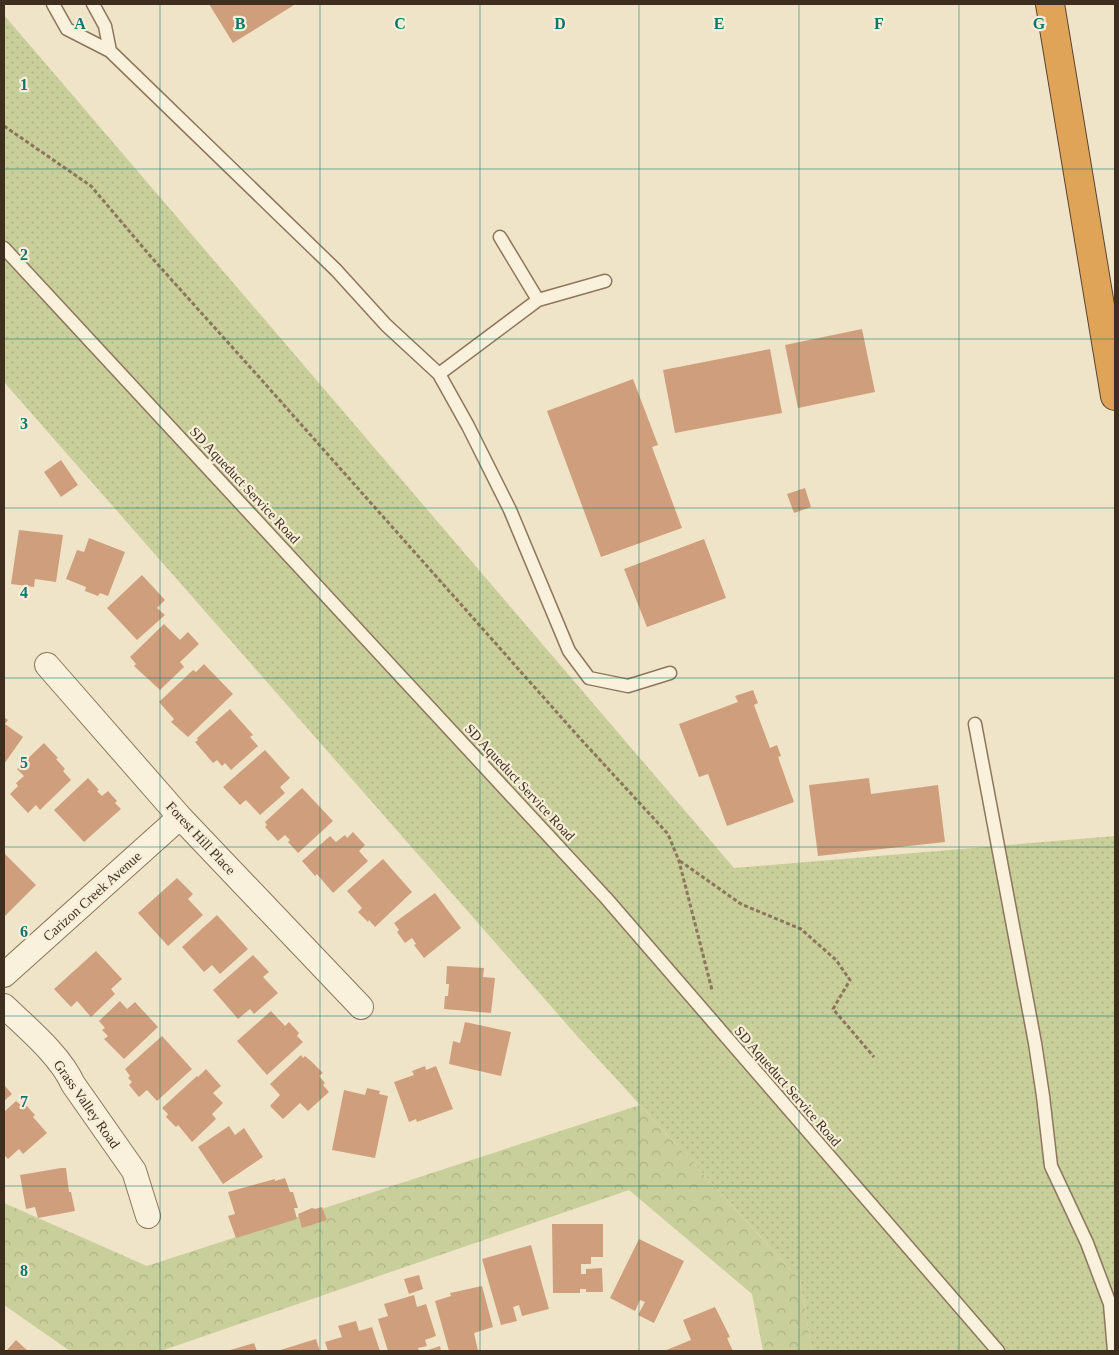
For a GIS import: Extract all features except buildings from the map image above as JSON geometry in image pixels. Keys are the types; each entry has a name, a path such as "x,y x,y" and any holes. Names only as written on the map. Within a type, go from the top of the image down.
{"highway":[{"path":"1050,4 1115,396"}],"street":[{"name":"Forest Hill Place","path":"47,664 180,817 361,1007"},
{"name":"Carizon Creek Avenue","path":"4,975 180,817"},
{"name":"Grass Valley Road","path":"4,1006 45,1045 134,1170 148,1216"}],"lane":[{"path":"53,4 67,29 110,51 336,270 386,326 439,374 468,426 510,510 570,651 589,678 628,686 670,673"},
{"path":"93,4 105,26 110,51"},
{"path":"500,237 538,300"},
{"name":"SD Aqueduct Service Road","path":"4,248 606,898 998,1351"},
{"path":"439,374 538,300 605,281"},
{"path":"975,724 1035,1043 1052,1166 1087,1244 1110,1304 1114,1351"}],"path":[{"path":"4,126 91,186 152,258 577,735 668,834 679,861 714,995"},
{"path":"679,861 741,904 801,929 836,960 850,980 834,1009 874,1057"}],"green space":[{"path":"4,15 734,868 1115,836 1115,1351 812,1351 800,1280 577,1036 4,382"},
{"path":"640,1105 800,1280 812,1351 763,1351 752,1294 629,1190 161,1351 70,1351 4,1305 4,1203 147,1266"}]}
